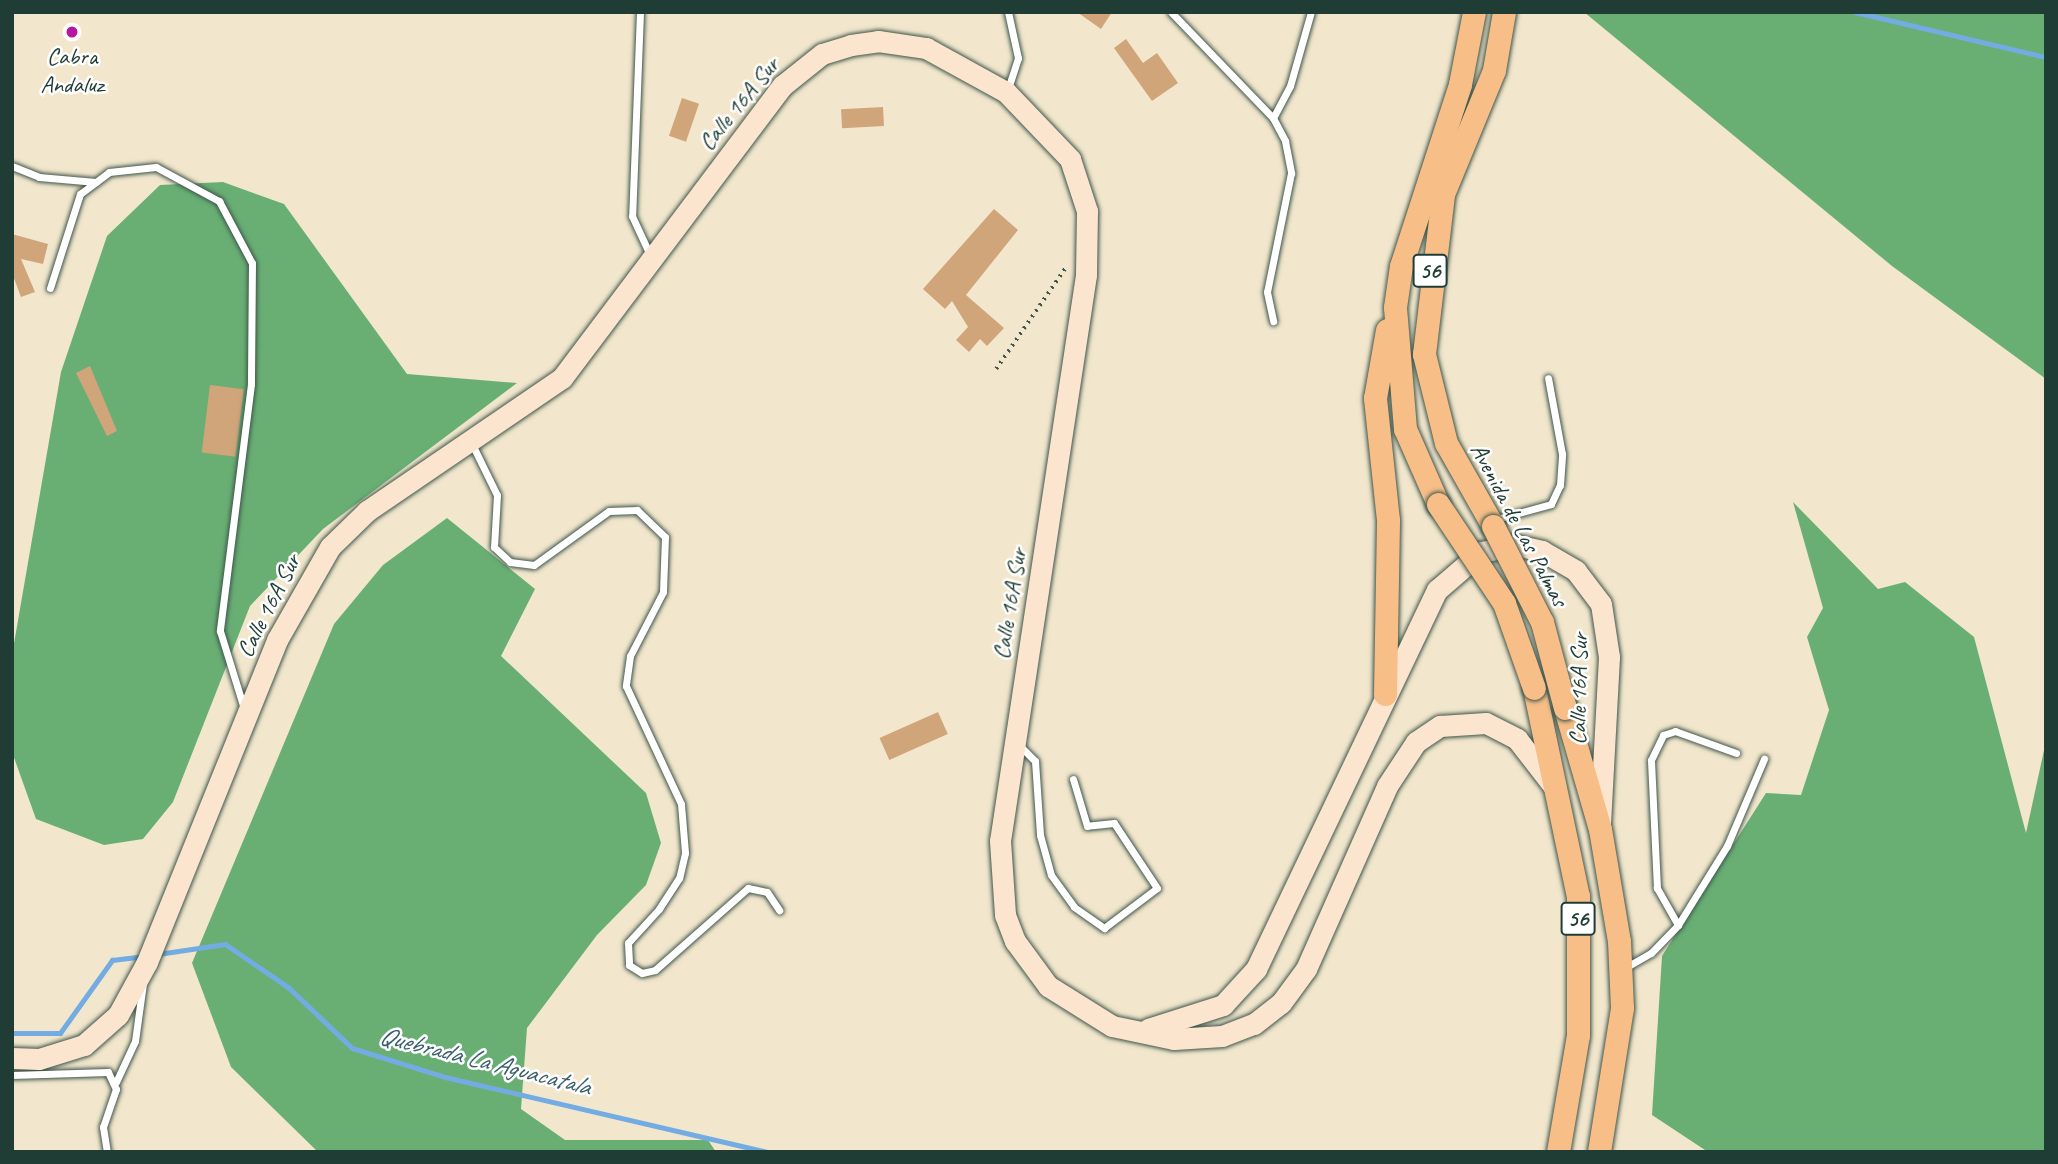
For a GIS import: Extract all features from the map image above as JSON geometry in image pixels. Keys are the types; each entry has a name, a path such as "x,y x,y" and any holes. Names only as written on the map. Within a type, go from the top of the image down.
{"main road":[{"name":"Avenida de Las Palmas","path":"1474,12 1460,84 1401,266 1395,307 1405,429 1438,504 1504,603 1534,688 1578,896 1581,989 1558,1152"},
{"name":"Avenida de Las Palmas","path":"1504,12 1494,70 1443,194 1424,354 1446,443 1542,622 1600,829 1621,970 1618,1049 1599,1152"},
{"name":"Calle 16A Sur","path":"12,1058 39,1059 84,1045 118,1015 145,967 167,916 277,640 330,547 368,511 562,378 656,261 764,107 822,54 851,45 902,43 948,56 1006,92 1070,159 1082,185 1090,243 1016,744 999,882 1015,942 1068,1003 1132,1031 1174,1039 1222,1036 1254,1024 1281,1003 1306,969 1387,786 1429,732 1468,721 1499,729 1517,739 1556,790"},
{"path":"1385,694 1388,520 1376,398 1382,345 1395,307"},
{"name":"Calle 16A Sur","path":"1132,1031 1205,1015 1239,991 1256,969 1385,694 1437,590 1465,561 1516,545 1559,561 1589,585 1608,626 1600,829"}],"lane":[{"path":"640,12 632,216 635,233 656,261"},
{"path":"1006,92 1018,58 1008,12"},
{"path":"1171,12 1273,118 1291,173 1267,292 1273,321"},
{"path":"1273,118 1290,86 1311,12"},
{"path":"12,166 39,177 96,182"},
{"path":"50,288 80,194 109,172 156,167 219,201 252,262 251,384 220,631 247,715"},
{"path":"1491,523 1551,503 1560,485 1562,454 1548,378"},
{"path":"471,442 498,495 494,547 510,562 534,565 609,511 637,510 665,537 663,592 630,656 626,686 681,804 685,853 679,878 659,909 628,943 629,965 642,973 655,970 748,888 767,892 779,910"},
{"path":"1678,925 1657,888 1651,760 1663,735 1675,731 1736,753"},
{"path":"1016,744 1032,751 1035,761 1040,835 1051,874 1074,907 1104,928 1157,888 1114,823 1087,826 1073,779"},
{"path":"1621,970 1651,953 1678,925 1727,846 1764,759"},
{"path":"107,1152 102,1135 116,1082 142,1014 145,967"},
{"path":"12,1075 48,1079 95,1068 116,1082"}],"path":[{"path":"996,369 1035,319 1049,284 1090,243"}],"green space":[{"path":"1584,12 2046,12 2046,379 1892,266"},
{"path":"223,182 284,204 407,374 517,383 323,529 250,606 173,802 143,839 104,845 36,819 12,752 12,655 61,372 107,236 160,185"},
{"path":"1793,502 1878,589 1905,582 1974,637 2026,833 2046,741 2046,1152 1708,1152 1652,1115 1662,956 1766,793 1801,795 1829,710 1807,637 1823,608"},
{"path":"447,518 535,589 501,656 646,793 661,843 646,885 597,935 527,1028 521,1109 565,1140 708,1140 716,1152 318,1152 231,1067 192,963 334,624 383,565"}],"building":[{"path":"1077,12 1112,12 1101,29"},
{"path":"1126,39 1143,63 1157,53 1178,83 1152,101 1114,48"},
{"path":"682,98 699,104 686,142 669,136"},
{"path":"883,107 884,126 842,128 841,109"},
{"path":"994,209 1018,230 966,295 1004,328 987,346 980,339 969,352 956,340 968,327 952,301 945,309 923,289"},
{"path":"12,234 48,244 43,264 21,259 35,292 21,297 12,273"},
{"path":"90,366 117,431 107,436 76,373"},
{"path":"210,385 244,389 235,457 202,452"},
{"path":"938,712 948,734 889,760 880,738"}],"waterway":[{"path":"1855,12 2046,57"},
{"name":"Quebrada La Aguacatala","path":"158,954 225,944 289,988 352,1048 445,1077 768,1152"},
{"name":"Quebrada La Aguacatala","path":"12,1033 60,1033 112,960 145,956"}],"place":[{"name":"Cabra Andaluz","path":"72,32"}]}
